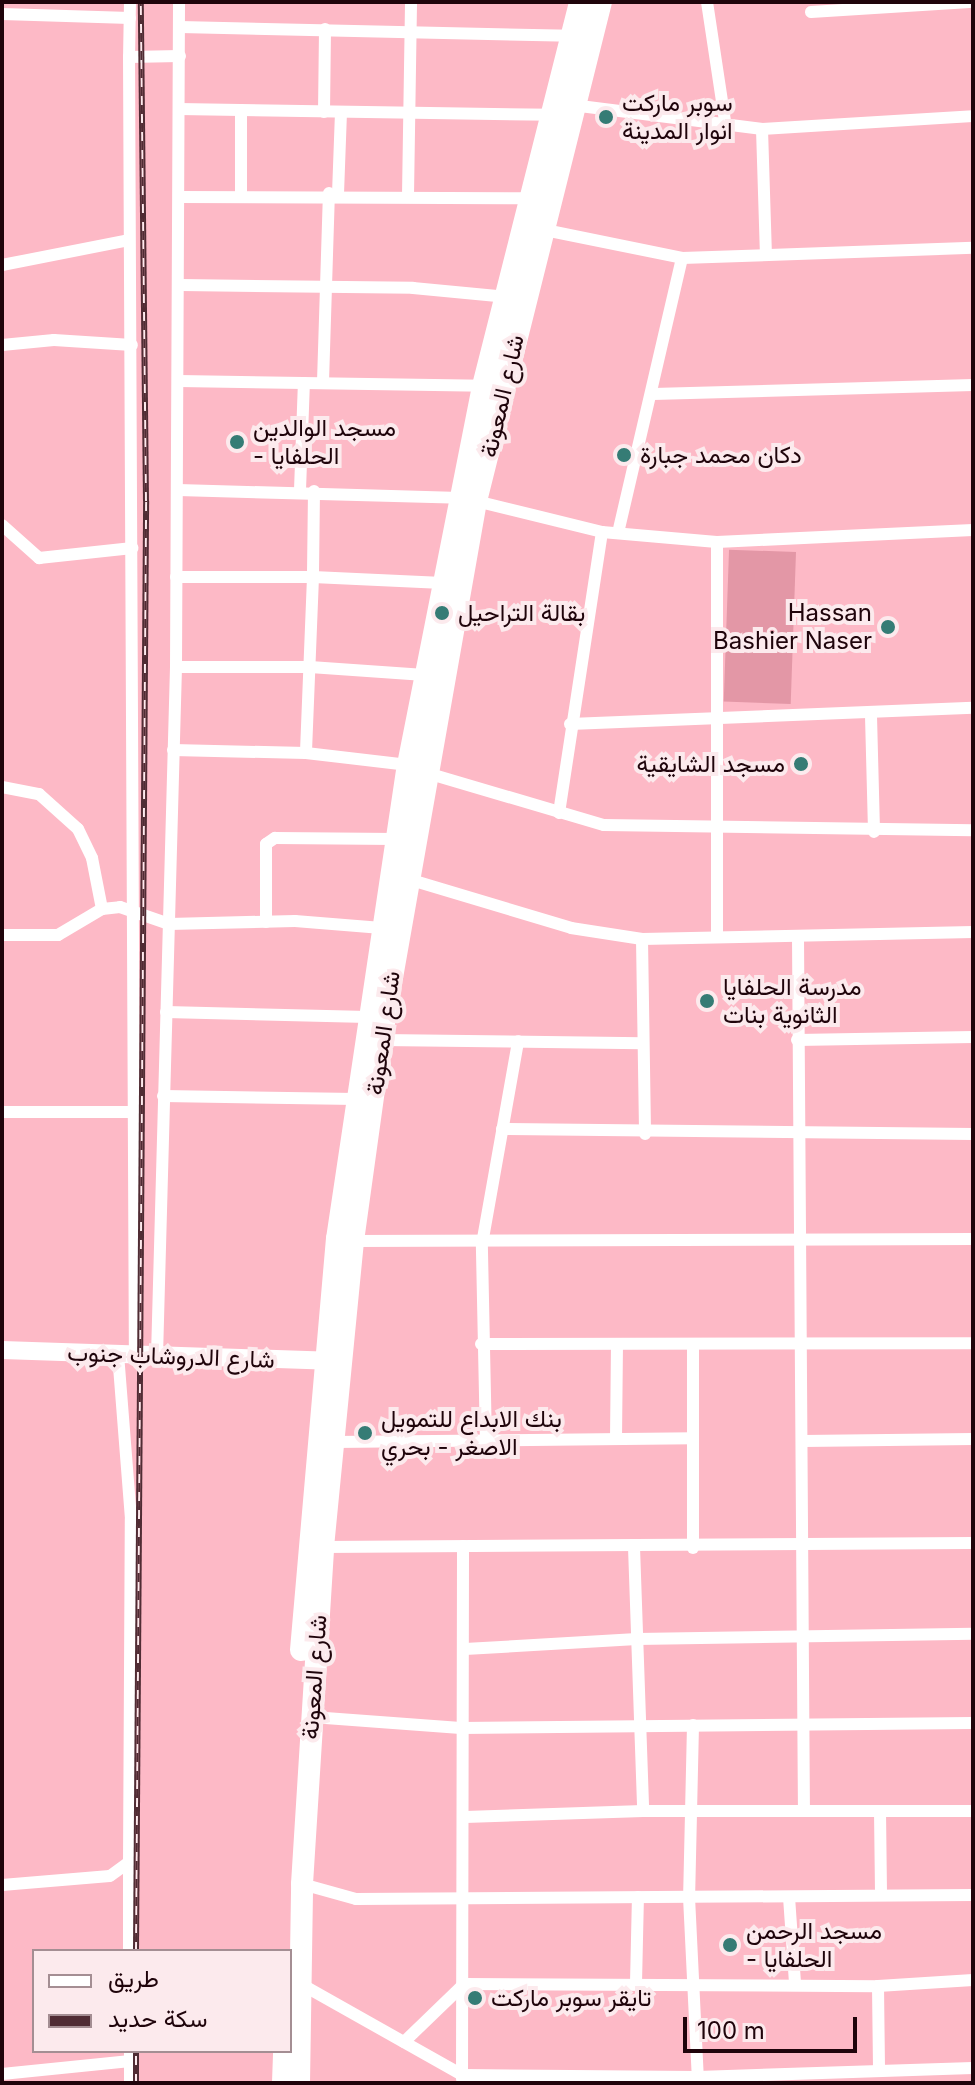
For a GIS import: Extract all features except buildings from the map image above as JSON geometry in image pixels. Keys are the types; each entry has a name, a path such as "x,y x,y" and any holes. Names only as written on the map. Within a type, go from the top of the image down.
{"highway":[{"name":"شارع المعونة","path":"286,1949 305,1571 332,1361 356,1099 368,1017 396,839 417,769 468,499 483,386 508,297 580,2"},
{"name":"شارع المعونة","path":"299,2083 302,1884 323,1547 333,1442 332,1361 408,879 425,675 443,583 601,2"},
{"path":"283,2083 284,2053"}],"street":[{"path":"129,1949 131,1519 127,1355 135,1112 130,2"},
{"path":"157,1356 176,667 181,285 179,2"},
{"path":"408,195 411,2"},
{"path":"707,2 726,127"},
{"path":"811,12 970,2"},
{"path":"2,14 130,18"},
{"path":"180,27 411,29 570,36"},
{"path":"324,112 325,29"},
{"path":"129,57 180,56"},
{"path":"572,105 726,127 762,129 973,116"},
{"path":"179,109 551,115"},
{"path":"241,110 241,195"},
{"path":"323,382 323,290 341,112"},
{"path":"762,129 766,254"},
{"path":"179,197 334,194 530,198"},
{"path":"540,229 682,258 973,248"},
{"path":"2,265 129,240"},
{"path":"618,533 653,394 682,258"},
{"path":"181,285 323,290 413,288 508,297"},
{"path":"2,345 54,340 132,345"},
{"path":"179,381 483,386"},
{"path":"300,490 304,383"},
{"path":"653,394 973,385"},
{"path":"178,490 300,490 468,499 602,532 717,542 973,530"},
{"path":"306,753 314,491"},
{"path":"2,525 39,558 132,548"},
{"path":"559,813 570,724 602,532"},
{"path":"717,542 717,936"},
{"path":"176,577 313,577 443,583"},
{"path":"176,667 310,667 425,675"},
{"path":"570,724 871,716 973,708"},
{"path":"871,716 874,832"},
{"path":"173,750 306,753 417,769 604,825 874,832 973,830"},
{"path":"2,787 39,794 78,829 92,858 102,909"},
{"path":"266,922 266,844 275,838 396,839"},
{"path":"408,879 571,928 642,939 973,932"},
{"path":"2,935 58,935 102,909 135,913 169,924 266,922 382,928"},
{"path":"798,937 797,1136 803,1346 800,1544 807,1636 804,1810"},
{"path":"642,939 645,1134"},
{"path":"166,1012 368,1017"},
{"path":"797,1040 973,1037"},
{"path":"381,1040 642,1043"},
{"path":"486,1443 481,1344 482,1244 518,1041"},
{"path":"163,1096 356,1099"},
{"path":"2,1112 135,1112"},
{"path":"502,1129 797,1136 973,1134"},
{"path":"353,1241 482,1244 973,1239"},
{"path":"481,1344 803,1346 973,1343"},
{"path":"616,1439 617,1344"},
{"path":"693,1344 693,1548"},
{"name":"شارع الدروشاب جنوب","path":"2,1350 332,1361"},
{"path":"333,1442 486,1443 693,1438"},
{"path":"803,1441 973,1439"},
{"path":"323,1547 693,1548 973,1543"},
{"path":"462,2079 465,1817 461,1728 465,1649 463,1546"},
{"path":"634,1547 643,1811"},
{"path":"465,1649 637,1639 973,1634"},
{"path":"312,1717 461,1728 973,1723"},
{"path":"693,1725 689,1897 698,2080"},
{"path":"465,1817 643,1811 973,1811"},
{"path":"880,1811 881,1893"},
{"path":"2,1885 110,1876 129,1862"},
{"path":"302,1884 356,1899 789,1897 881,1893 973,1895"},
{"path":"636,1983 638,1897"},
{"path":"789,1897 795,1982"},
{"path":"404,2042 464,1984 795,1982 878,1986 973,1980"},
{"path":"299,1983 404,2042 462,2079 802,2078 879,2068 973,2068"},
{"path":"878,1986 879,2068"},
{"path":"2,2074 130,2056 130,2083"},
{"path":"905,2068 906,2083"}],"shaded area":[{"path":"729,550 796,552 791,704 724,702"}],"railway":[{"path":"136,1949 146,501 141,2"},
{"path":"136,2053 136,2083"}],"place":[{"name":"سوبر ماركت انوار المدينة","path":"606,117"},
{"name":"مسجد الوالدين - الحلفايا","path":"237,442"},
{"name":"دكان محمد جبارة","path":"624,455"},
{"name":"بقالة التراحيل","path":"442,613"},
{"name":"Hassan Bashier Naser","path":"888,627"},
{"name":"مسجد الشايقية","path":"801,764"},
{"name":"مدرسة الحلفايا الثانوية بنات","path":"707,1001"},
{"name":"بنك الابداع للتمويل الاصغر - بحري","path":"365,1433"},
{"name":"مسجد الرحمن - الحلفايا","path":"730,1945"},
{"name":"تايقر سوبر ماركت","path":"475,1998"}]}
